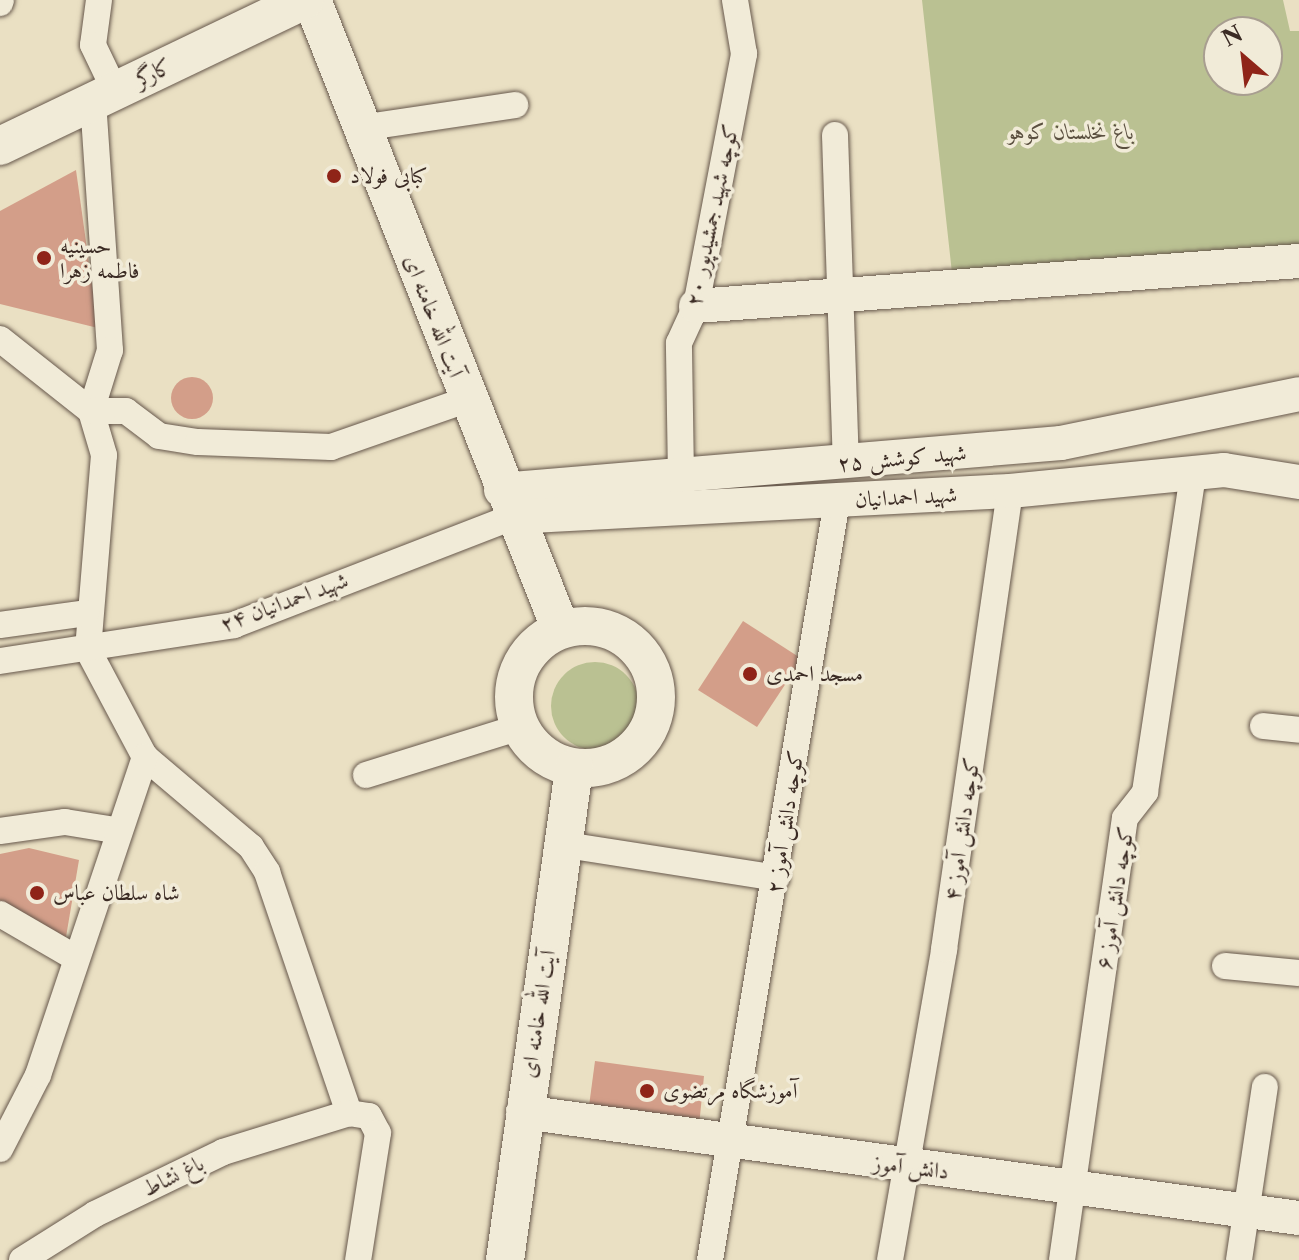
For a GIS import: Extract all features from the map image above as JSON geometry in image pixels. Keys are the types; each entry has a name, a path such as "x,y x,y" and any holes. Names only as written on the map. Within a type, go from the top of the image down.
{"main road":[{"name":"کارگر","path":"2,138 104,96 305,0"},
{"name":"آیت الله خامنه ای","path":"312,0 506,504 561,630"},
{"path":"584,626 618,635 644,657 654,679 651,725 638,745 598,767 574,768 552,761 520,727 515,681 540,642 561,630 584,626"},
{"name":"آیت الله خامنه ای","path":"505,1260 523,1112 566,845 574,768"}],"street":[{"path":"99,0 93,45 104,96 110,350 91,411 104,455 86,613 88,650 145,757 251,847 267,872 342,1115 369,1116 378,1133 358,1260"},
{"name":"کوچه شهید جمشیدپور ۲۰","path":"681,477 679,343 696,306 744,54 735,0"},
{"path":"361,128 515,105"},
{"path":"835,135 846,464"},
{"path":"696,306 1299,261"},
{"path":"0,339 91,411 126,411 159,436 286,449 331,447 466,400"},
{"name":"شهید کوشش ۲۵","path":"506,504 681,477 1061,443 1299,394"},
{"name":"شهید احمدانیان","path":"506,504 837,501 1010,491 1193,473 1299,482"},
{"name":"کوچه دانش آموز ۶","path":"1062,1260 1125,818 1145,792 1193,473"},
{"name":"کوچه دانش آموز ۴","path":"890,1260 944,949 1010,491"},
{"name":"کوچه دانش آموز ۲","path":"710,1260 837,501"},
{"name":"شهید احمدانیان ۲۴","path":"0,661 88,650 234,625 506,504"},
{"path":"0,625 86,613"},
{"path":"1263,726 1299,730"},
{"path":"366,775 520,727"},
{"path":"0,1149 38,1075 115,830 145,757"},
{"path":"0,831 52,822 115,830"},
{"path":"566,845 776,878"},
{"path":"0,914 76,958"},
{"path":"1225,966 1299,973"},
{"path":"1239,1260 1265,1087"},
{"name":"دانش آموز","path":"523,1112 728,1143 1299,1218"},
{"name":"باغ نشاط","path":"27,1258 95,1214 223,1152 342,1115"},
{"path":"27,1258 58,1260"}],"green space":[{"name":"باغ نخلستان کوهو","path":"922,0 1283,0 1290,31 1299,31 1299,247 952,273"},
{"path":"586,662 604,662 620,669 632,681 639,697 639,715 632,731 620,743 604,750 586,750 570,743 558,731 551,715 551,697 558,681 570,669"}],"building":[{"name":"حسینیه فاطمه زهرا","path":"76,170 98,328 0,304 0,211"},
{"path":"192,377 207,383 213,398 207,413 192,419 177,413 171,398 177,383"},
{"name":"مسجد احمدی","path":"743,621 802,659 757,727 698,690"},
{"name":"شاه سلطان عباس","path":"29,848 79,860 66,937 0,925 0,854"},
{"name":"آموزشگاه مرتضوی","path":"595,1061 704,1076 699,1126 589,1106"}],"place":[{"name":"کبابی فولاد","path":"334,176"},
{"name":"حسینیه فاطمه زهرا","path":"44,258"},
{"name":"مسجد احمدی","path":"750,674"},
{"name":"شاه سلطان عباس","path":"37,893"},
{"name":"آموزشگاه مرتضوی","path":"647,1091"}]}
